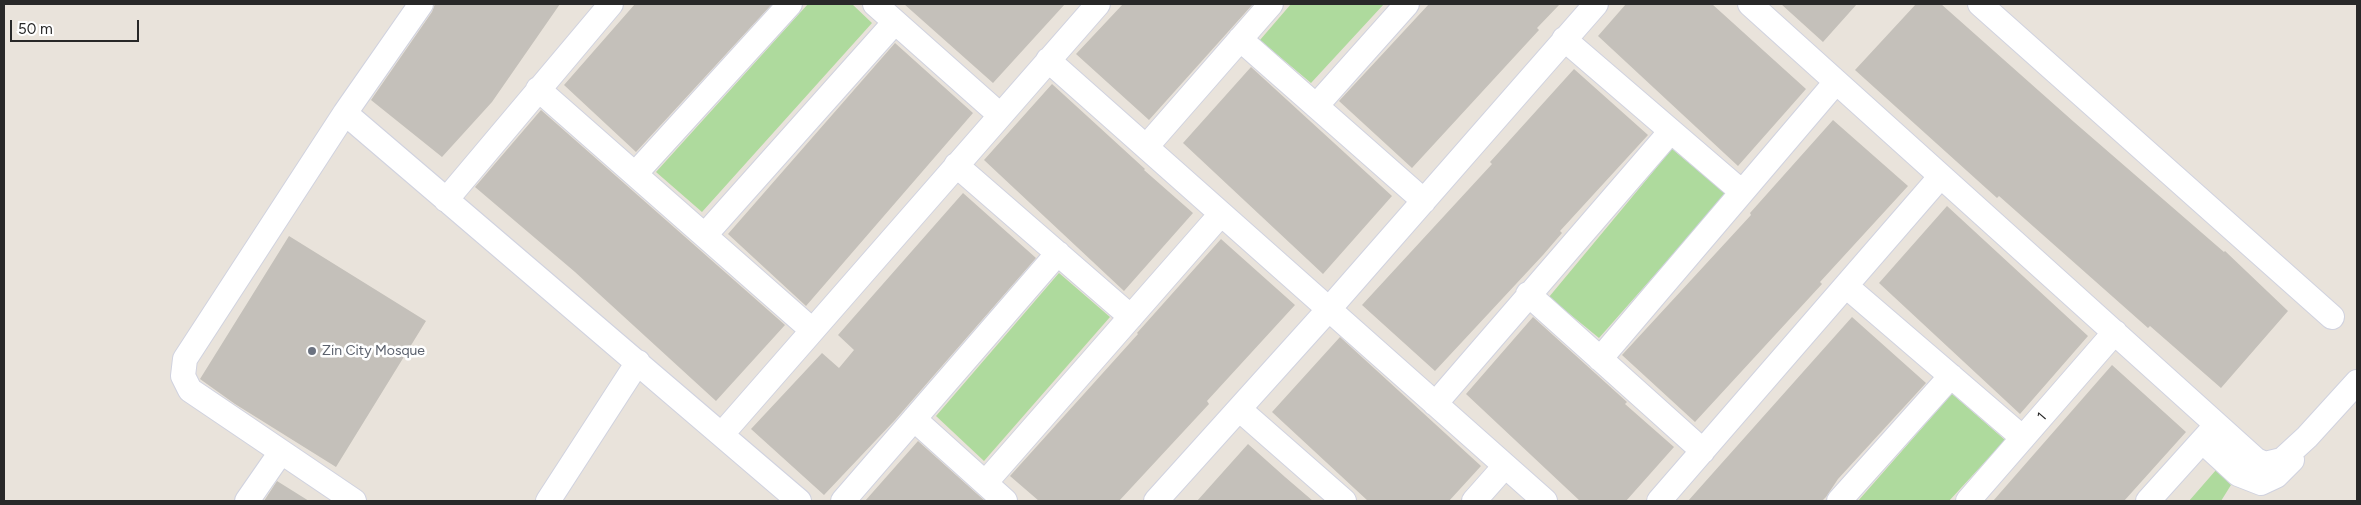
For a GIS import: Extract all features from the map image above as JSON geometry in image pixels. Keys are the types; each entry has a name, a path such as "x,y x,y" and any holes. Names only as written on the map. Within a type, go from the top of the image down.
{"street":[{"path":"354,501 190,390 182,376 184,358 345,113 421,4"},
{"path":"446,200 611,4"},
{"path":"635,174 790,4"},
{"path":"875,4 1000,115"},
{"path":"1146,147 1271,4"},
{"path":"1316,106 1407,4"},
{"path":"1156,501 1329,310 1596,4"},
{"path":"1750,4 2115,332 2209,433 2238,474 2261,483 2276,476 2357,382"},
{"path":"1980,4 2332,317"},
{"path":"722,434 1048,60 1090,7"},
{"path":"705,236 895,22"},
{"path":"1240,38 1424,201"},
{"path":"1564,40 1742,192"},
{"path":"1048,60 1545,501"},
{"path":"1600,359 1836,82"},
{"path":"538,90 812,330"},
{"path":"345,113 799,501"},
{"path":"1435,404 1528,294 1671,131"},
{"path":"956,165 1131,317"},
{"path":"1659,501 1941,176"},
{"path":"985,483 1221,214"},
{"path":"843,501 1058,253"},
{"path":"1846,286 2023,438"},
{"path":"1528,294 1703,451"},
{"name":"1","path":"1968,501 2115,332"},
{"path":"548,501 638,362"},
{"path":"1839,501 1951,376"},
{"path":"1239,409 1344,501"},
{"path":"914,419 1005,501"},
{"path":"2148,501 2209,433"},
{"path":"247,501 281,452"},
{"path":"1474,501 1505,466"}],"green space":[{"path":"808,4 852,4 872,23 702,212 656,172"},
{"path":"1291,4 1384,4 1311,83 1260,40"},
{"path":"1672,149 1726,194 1599,338 1549,297"},
{"path":"1059,273 1110,317 984,461 936,416"},
{"path":"1952,394 2005,440 1949,501 1858,501"},
{"path":"2216,470 2231,485 2221,501 2189,501"}],"building":[{"path":"435,4 560,4 492,102 442,157 371,100 432,12"},
{"path":"635,4 772,4 636,152 564,85"},
{"path":"904,4 1065,4 993,83"},
{"path":"1123,4 1253,4 1149,120 1076,54"},
{"path":"1429,4 1560,4 1537,28 1539,30 1412,168 1339,101"},
{"path":"1626,4 1712,4 1806,89 1738,166 1598,36"},
{"path":"1781,4 1857,4 1823,42"},
{"path":"1916,4 1941,4 2074,122 2225,251 2288,311 2221,388 2150,326 2148,328 1999,196 1997,198 1855,70"},
{"path":"895,43 973,113 806,306 728,234"},
{"path":"1251,67 1392,196 1323,274 1183,143"},
{"path":"1574,69 1648,135 1560,231 1562,233 1543,255 1435,371 1362,305 1492,164 1490,162"},
{"path":"1052,84 1193,213 1124,291 984,160"},
{"path":"541,110 785,325 716,401 575,272 475,187"},
{"path":"1833,120 1908,186 1820,282 1822,284 1695,422 1622,355 1751,215 1750,213"},
{"path":"963,193 1036,258 895,420 824,495 751,429 822,353 839,368 854,350 838,335"},
{"path":"1947,206 2088,336 2020,414 1879,283"},
{"name":"Zin City Mosque","path":"289,236 426,321 336,467 235,404 200,379"},
{"path":"1221,239 1295,305 1207,401 1209,404 1119,501 1039,501 1010,476"},
{"path":"1533,317 1627,402 1625,404 1674,447 1626,501 1580,501 1466,394"},
{"path":"1852,317 1926,383 1838,479 1826,497 1822,501 1688,501"},
{"path":"1340,337 1481,466 1449,501 1368,501 1272,412"},
{"path":"2112,365 2186,432 2124,501 1993,501"},
{"path":"918,441 976,493 985,501 865,501"},
{"path":"1248,444 1285,477 1313,501 1197,501"},
{"path":"277,481 309,501 264,501"}],"place":[{"name":"Zin City Mosque","path":"312,351"}]}
